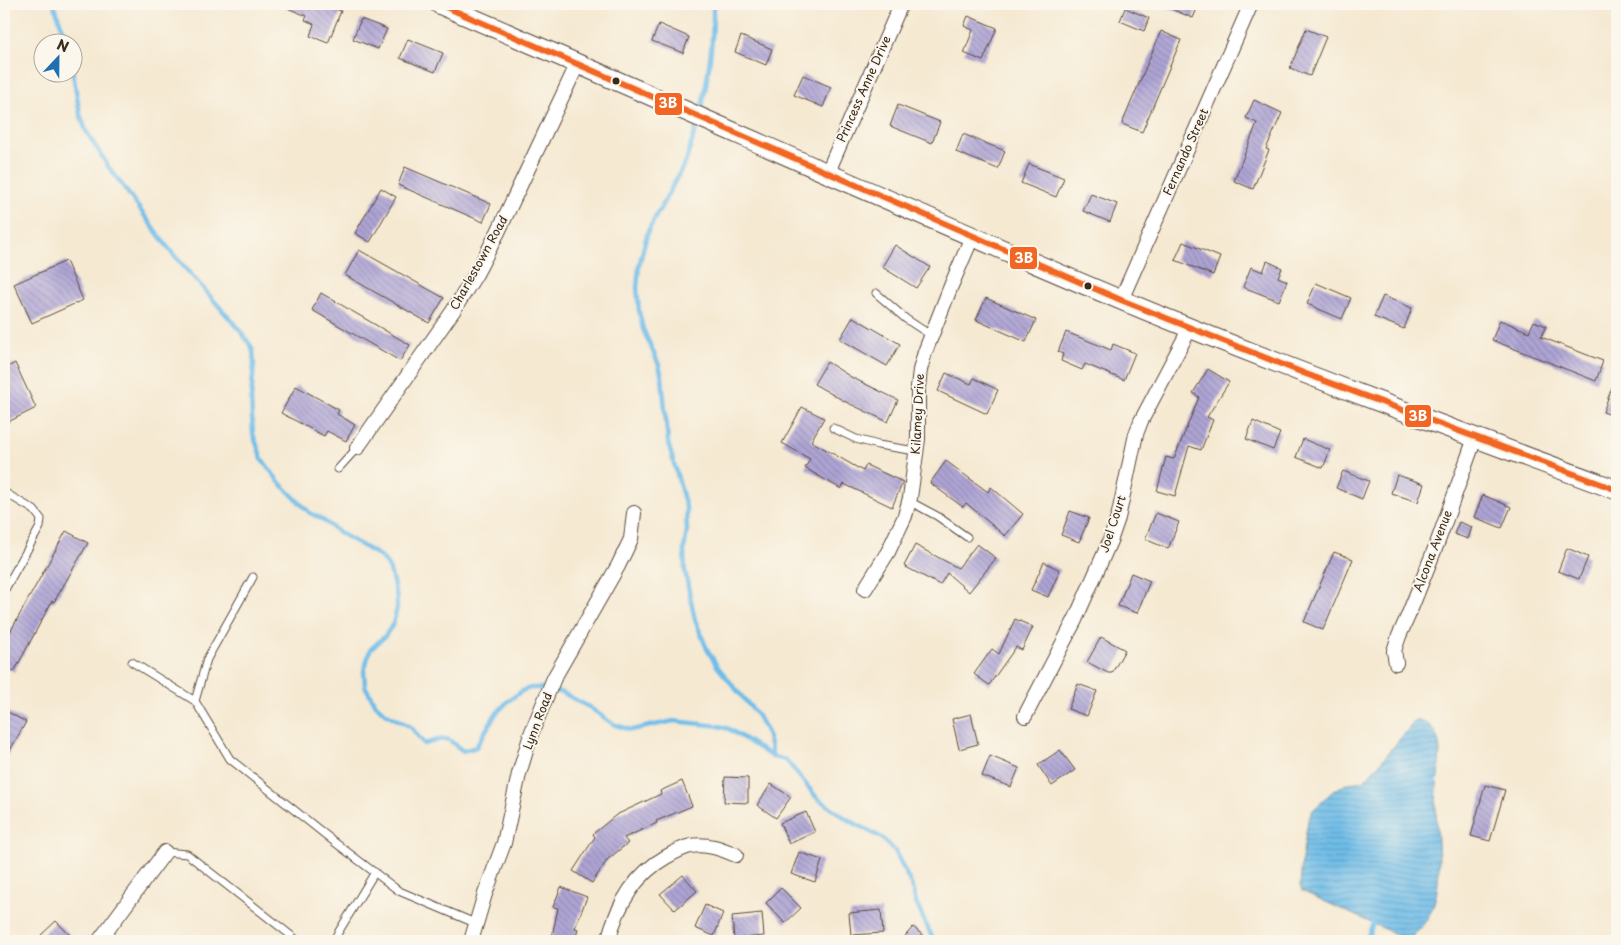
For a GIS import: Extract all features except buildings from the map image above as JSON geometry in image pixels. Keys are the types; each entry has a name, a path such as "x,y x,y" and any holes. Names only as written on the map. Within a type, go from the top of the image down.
{"street":[{"path":"439,4 972,237 1121,300 1295,370 1617,490"},
{"name":"Princess Anne Drive","path":"827,174 901,4"},
{"name":"Fernando Street","path":"1121,300 1252,4"},
{"name":"Charlestown Road","path":"357,448 448,318 476,274 578,64"},
{"name":"Kilamey Drive","path":"865,589 898,533 909,502 919,424 919,378 923,361 972,237"},
{"name":"Joel Court","path":"1025,716 1074,620 1110,541 1121,505 1136,434 1190,328"},
{"name":"Alcona Avenue","path":"1396,663 1394,651 1399,636 1438,541 1475,438"},
{"name":"Lynn Road","path":"471,941 475,923 504,843 519,774 531,734 554,678 618,566 631,539 634,513"},
{"path":"608,941 612,925 631,887 656,862 674,852 691,846 722,849 736,856"},
{"path":"99,941 165,852"}],"lane":[{"path":"876,293 906,320 932,336"},
{"path":"833,428 856,439 878,445 916,451"},
{"path":"338,469 357,448"},
{"path":"4,492 34,510 41,519 40,527 4,591"},
{"path":"909,502 937,516 967,537"},
{"path":"195,701 207,659 253,577"},
{"path":"132,662 195,701 230,759 374,872 400,890 475,923"},
{"path":"165,852 187,854 298,941"},
{"path":"333,941 374,872"}],"water":[{"path":"1419,720 1432,727 1437,736 1440,751 1436,794 1439,868 1438,884 1430,912 1422,927 1410,939 1302,891 1300,886 1308,820 1313,810 1333,791 1349,783 1363,781 1414,722"}],"waterway":[{"path":"54,4 64,32"},
{"path":"701,112 710,58 713,4"},
{"path":"74,82 80,114 86,131 108,166 172,253 239,329 251,346 254,364 251,399 253,434 262,459 279,482 310,513 378,555 385,561 390,570 397,598 397,608 393,624 385,636 370,650 364,671 365,686 376,705 385,713 411,727 424,744 448,739 463,751 476,747 495,715 508,701 530,688 544,688 563,693 589,707 613,724 631,730 674,721 719,726 729,729 773,757 786,760 817,798 847,819 882,838 895,851 911,884 916,903 934,941"},
{"path":"698,122 686,161 648,231 639,265 637,288 639,311 643,329 659,365 662,377 668,442 686,507 685,571 695,620 707,649 717,666 758,716 767,733 773,757"},
{"path":"1366,941 1373,924 1373,919"}],"transit line":[{"name":"3B","path":"439,4 1121,300 1306,374 1617,490"}]}
